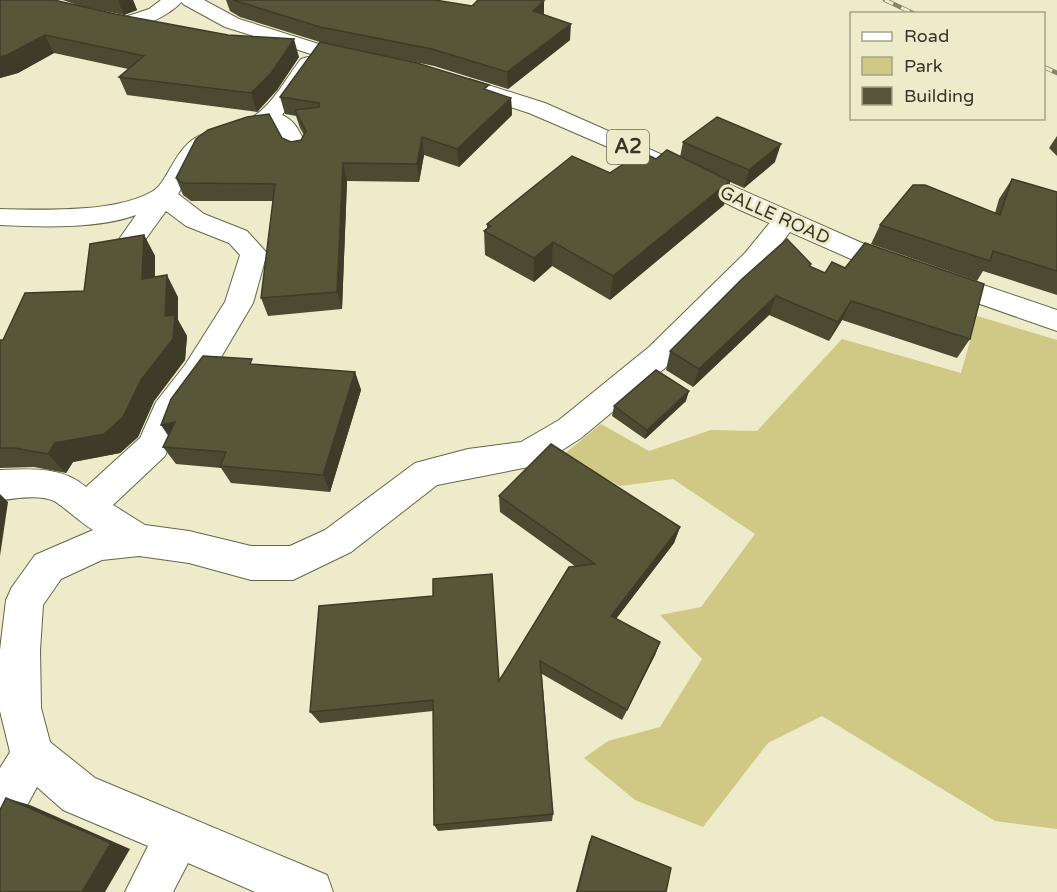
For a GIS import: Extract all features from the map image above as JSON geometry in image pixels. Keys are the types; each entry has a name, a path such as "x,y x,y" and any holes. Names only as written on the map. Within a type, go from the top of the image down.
{"main road":[{"path":"167,32 113,21 156,13 173,0"},
{"path":"190,0 232,23 318,50 382,63"},
{"path":"234,45 318,50"},
{"path":"128,245 164,196 192,151 206,141 254,125 270,117 318,50"},
{"name":"GALLE ROAD","path":"447,80 537,108 861,253 1057,321"},
{"path":"270,117 284,124 297,150"},
{"path":"0,217 52,219 123,211 164,196"},
{"path":"87,508 153,446 167,411 196,373 239,303 255,253 238,237 195,220 164,196"},
{"path":"310,892 79,794 32,755 20,708 20,650 25,600 48,567 99,544 139,540 189,547 251,563 293,563 338,541 427,473 527,455 570,429 660,355 755,259 786,220"},
{"path":"0,485 42,483 66,490 87,508 139,540"},
{"path":"0,789 32,755"},
{"path":"0,810 32,755"},
{"path":"148,892 178,836"}],"green space":[{"path":"977,316 1057,340 1057,829 995,821 822,716 768,743 703,827 635,800 584,758 608,741 660,727 702,659 660,615 701,607 755,534 673,479 620,486 563,455 601,424 649,451 711,430 757,431 842,339 961,373"}],"building":[{"path":"0,0 54,0 228,35 294,39 272,72 251,93 119,77 144,56 45,35 0,57"},
{"path":"233,0 435,0 472,6 478,0 540,0 544,1 533,11 571,24 507,72 432,49 320,27"},
{"path":"320,42 417,63 489,85 484,89 511,98 457,149 422,137 417,164 343,163 337,292 261,298 275,184 183,183 176,178 196,139 208,130 247,117 269,114 282,138 291,142 301,140 306,131 295,110 319,107 319,103 280,97"},
{"path":"717,117 781,144 749,170 683,142"},
{"path":"667,150 730,181 613,276 553,242 534,258 484,231 491,226 487,224 572,156 610,173 642,152 656,159"},
{"path":"1012,179 1057,192 1057,271 993,251 990,261 880,225 913,185 925,185 1000,215"},
{"path":"144,235 142,279 167,275 165,316 175,315 173,339 141,380 123,417 104,434 55,443 48,454 15,448 0,448 0,340 3,340 25,293 84,291 90,244"},
{"path":"787,239 811,264 809,266 825,273 832,262 845,268 865,243 984,284 970,339 851,301 838,322 776,296 699,369 670,351 742,279"},
{"path":"203,356 252,359 250,364 355,372 323,475 220,466 226,452 163,447 175,422 161,425 171,399"},
{"path":"656,370 689,391 647,430 614,406"},
{"path":"551,444 680,527 611,616 660,642 627,710 540,661 553,814 434,825 433,700 310,712 319,606 433,596 433,579 492,574 499,681 569,567 595,564 499,496"},
{"path":"6,798 111,843 82,892 0,892 0,810"},
{"path":"592,836 671,868 666,892 577,892"}],"railway":[{"path":"885,0 911,12"},
{"path":"1045,67 1057,73"}]}
